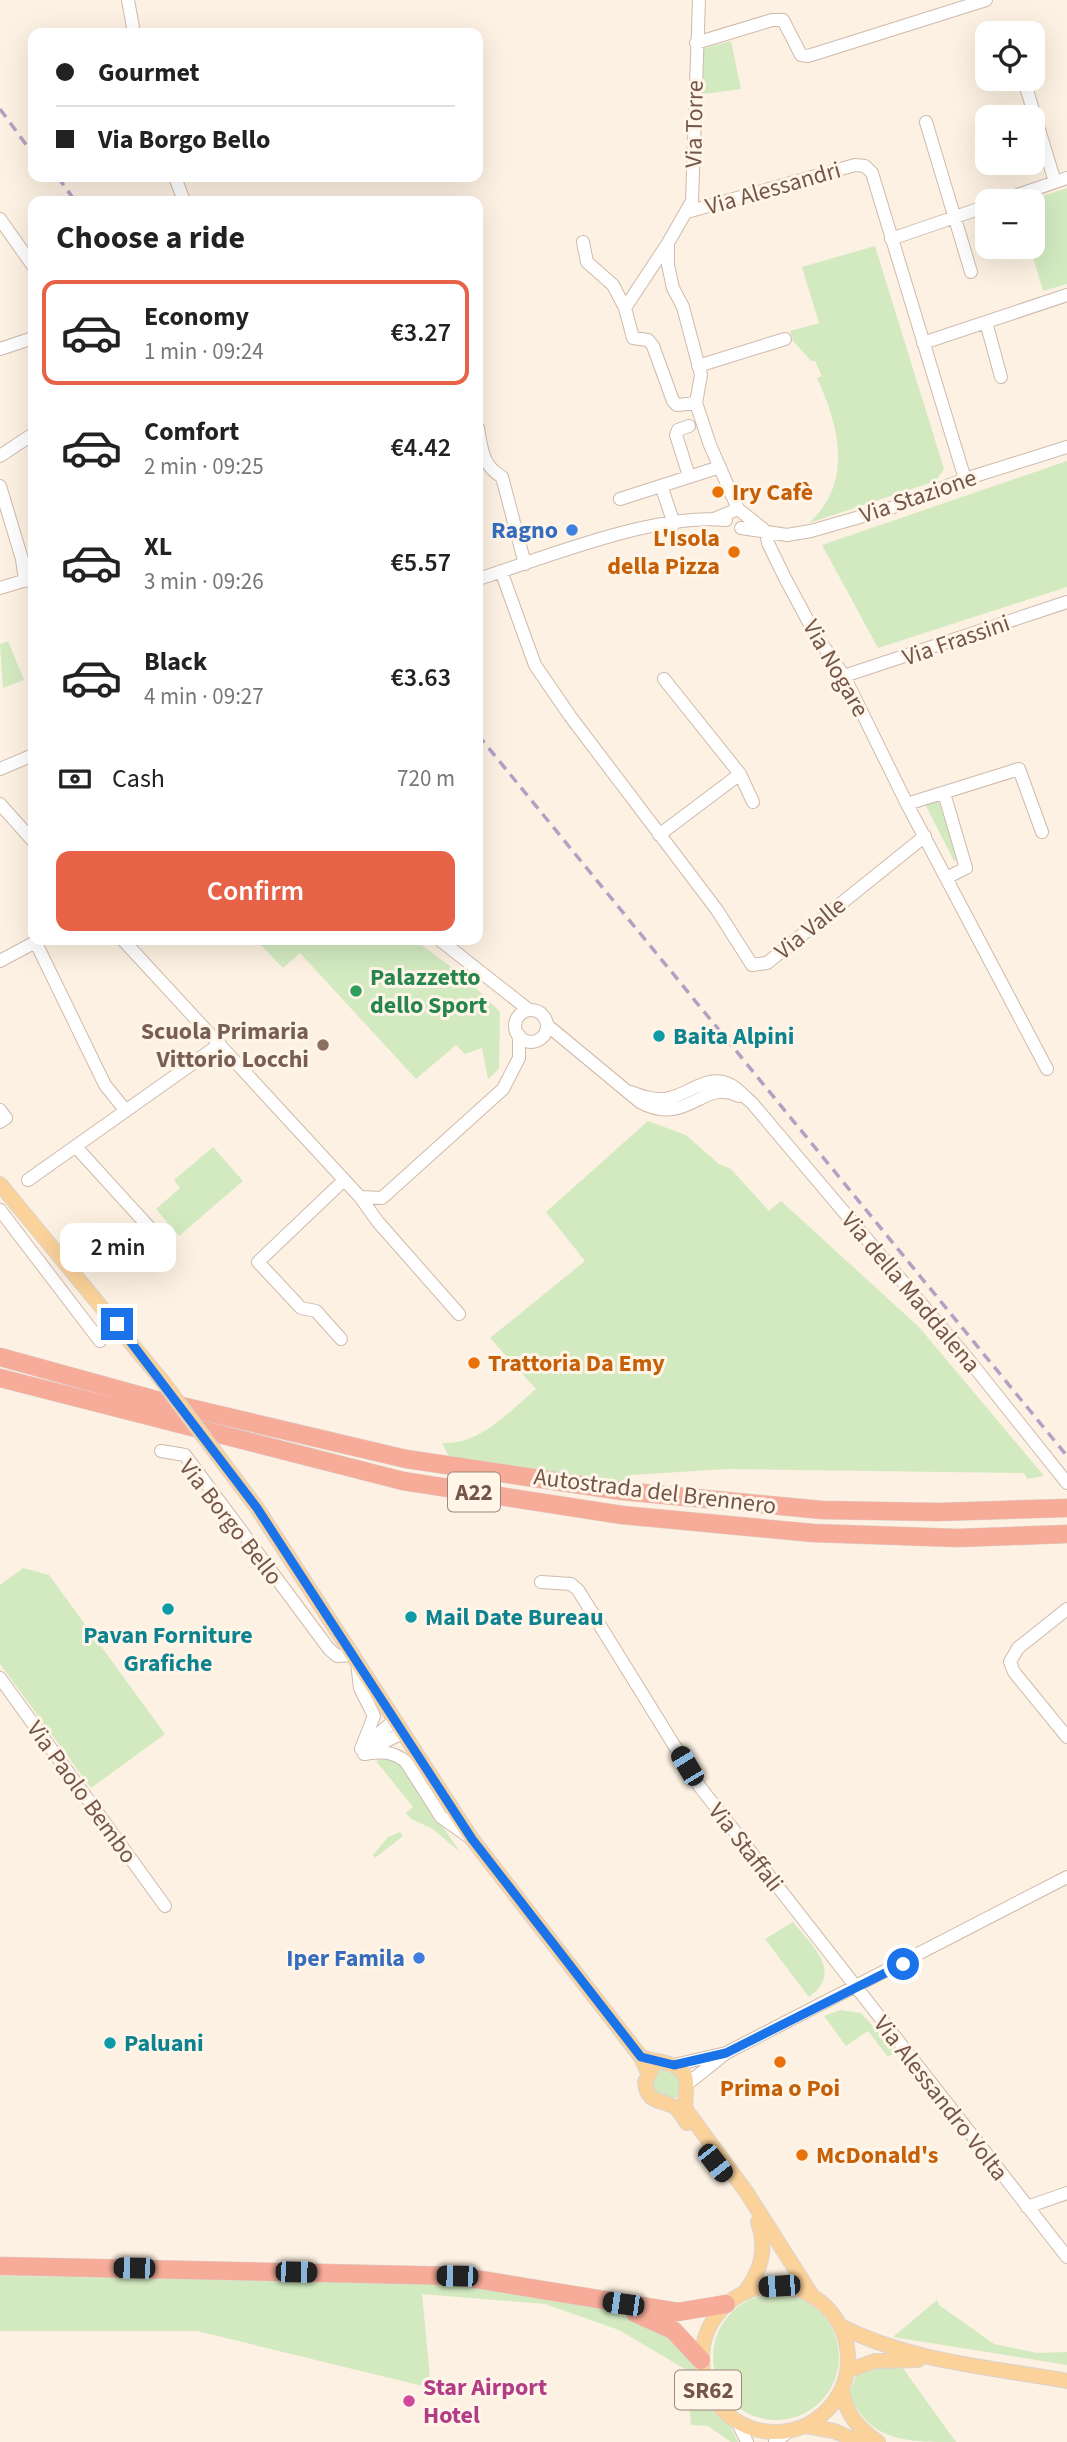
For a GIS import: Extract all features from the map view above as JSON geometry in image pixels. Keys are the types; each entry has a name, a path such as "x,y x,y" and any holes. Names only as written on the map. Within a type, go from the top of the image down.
{"highway":[{"name":"Autostrada del Brennero","path":"0,1357 156,1400 407,1459 622,1491 822,1510 938,1512 1067,1508"},
{"name":"Autostrada del Brennero","path":"0,1378 403,1481 622,1515 813,1533 958,1538 1067,1534"},
{"name":"SR62","path":"0,2266 457,2276 544,2288 609,2302 678,2312 726,2304"},
{"name":"SR62","path":"609,2302 673,2330 701,2361"}],"main road":[{"name":"Via Borgo Bello","path":"0,1184 163,1382 257,1508 472,1839 641,2057 648,2073 645,2087 649,2095 660,2104 668,2104 676,2109 759,2223 764,2244 761,2262 755,2278 745,2292"},
{"path":"641,2057 668,2064 683,2072 686,2110 747,2193 811,2295"},
{"path":"648,2073 668,2064"},
{"path":"668,2104 681,2098 686,2088"},
{"name":"SR62","path":"779,2286 811,2295 828,2308 840,2326 848,2355 842,2389 833,2404 806,2426 788,2432 771,2433 738,2423 723,2412 711,2397 704,2379 701,2361 707,2329 726,2304 745,2292 779,2286"},
{"path":"840,2326 874,2343 935,2360 1067,2381"},
{"path":"847,2371 875,2361 935,2360"},
{"path":"842,2389 848,2414 860,2429 878,2442"},
{"path":"806,2426 834,2431 859,2442"}],"street":[{"path":"128,0 133,28"},
{"name":"Via Torre","path":"625,308 687,212 693,183 699,0"},
{"path":"696,43 772,20 783,20 801,55 808,55 986,0"},
{"path":"1028,91 1061,180 1035,189"},
{"path":"926,122 971,272"},
{"name":"Via Alessandri","path":"687,212 855,165 865,166 872,173 965,480"},
{"path":"891,239 975,210"},
{"path":"0,219 28,259"},
{"path":"583,242 587,262 613,285 625,308 633,338 648,340 653,346 673,401 677,405 696,404"},
{"path":"668,243 668,265 673,288 683,307 701,375 696,404 720,467 732,518"},
{"path":"923,343 1067,295"},
{"path":"986,322 1001,377"},
{"path":"698,366 785,339"},
{"path":"0,349 28,340"},
{"path":"689,426 678,430 676,435 689,476"},
{"path":"0,456 28,437"},
{"name":"Via Stazione","path":"483,577 617,534 674,524 732,518 766,532 787,534 811,531 891,508 965,480 1067,447"},
{"path":"483,456 489,470 502,477 525,564"},
{"path":"620,499 662,488 720,467"},
{"path":"0,486 28,577"},
{"path":"662,488 674,524"},
{"name":"Via Nogare","path":"766,532 776,558 815,634 844,676 907,804 948,877 1047,1069"},
{"name":"Via Valle","path":"501,572 535,665 731,930 750,962 759,966 768,963 925,836"},
{"path":"0,588 28,583"},
{"name":"Via Frassini","path":"844,676 1067,602"},
{"path":"664,679 740,774 752,802"},
{"path":"0,769 28,757"},
{"path":"907,804 1019,769 1042,832"},
{"path":"659,835 740,774"},
{"path":"944,793 965,868 948,877"},
{"path":"0,804 28,835"},
{"path":"0,961 30,945"},
{"path":"39,945 105,1085 126,1111"},
{"path":"127,945 360,1197 378,1222 459,1314"},
{"name":"Via della Maddalena","path":"446,945 506,994 529,1010 539,1012 547,1025 568,1045 647,1106 667,1112 683,1109 710,1094 722,1093 735,1094 752,1103 968,1359 1067,1483"},
{"name":"Via della Maddalena","path":"506,994 517,1020 519,1035 568,1045"},
{"path":"517,1020 529,1010"},
{"path":"520,1054 537,1040 547,1025"},
{"path":"360,1197 382,1198 392,1191 502,1090 515,1070 520,1054 519,1035"},
{"path":"28,1180 220,1044"},
{"path":"0,1110 6,1118 0,1122"},
{"path":"76,1147 158,1237"},
{"path":"341,1339 316,1311 301,1308 258,1262 343,1181"},
{"path":"0,1210 100,1341"},
{"name":"Via Borgo Bello","path":"162,1451 185,1455 329,1648 337,1656 356,1658 360,1688 374,1716 363,1751 384,1751 398,1755 406,1762 441,1817 472,1839"},
{"name":"Via Staffali","path":"541,1581 571,1584 578,1590 700,1787 856,1989"},
{"path":"1067,1609 1018,1648 1010,1662 1014,1672 1067,1737"},
{"name":"Via Paolo Bembo","path":"0,1678 165,1906"},
{"path":"363,1751 398,1727"},
{"path":"686,2088 726,2053 856,1989 1067,1877"},
{"name":"Via Alessandro Volta","path":"856,1989 1067,2258"},
{"path":"668,2064 726,2053"},
{"path":"1027,2207 1067,2193"},
{"path":"738,2423 747,2442"},
{"path":"775,2442 788,2432"}],"green space":[{"path":"731,41 741,89 696,95 701,49"},
{"path":"1067,188 1067,284 1043,291 1034,259 1045,259 1045,195"},
{"path":"875,246 944,469 936,481 809,523 823,507 832,490 837,473 838,454 832,416 817,378 822,376 815,361 811,361 793,341 790,331 819,323 802,267"},
{"path":"1067,461 1067,587 878,648 822,545"},
{"path":"8,641 24,680 3,688 0,644"},
{"path":"938,798 958,859 954,861 924,802"},
{"path":"261,945 422,945 467,979 500,1012 499,1069 488,1079 482,1048 465,1054 456,1045 416,1079 300,953 283,968"},
{"path":"648,1121 686,1135 719,1164 731,1169 769,1211 781,1201 919,1327 1044,1476 1027,1479 1024,1473 727,1469 631,1475 622,1485 531,1472 449,1456 442,1443 469,1439 481,1433 536,1389 490,1338 585,1261 546,1212"},
{"path":"213,1147 243,1181 179,1236 156,1209 180,1188 174,1180"},
{"path":"23,1568 49,1575 165,1734 91,1788 0,1664 0,1585"},
{"path":"387,1758 400,1764 460,1852 433,1829 411,1819 406,1813 413,1807 376,1761"},
{"path":"400,1832 403,1836 375,1858 373,1855 388,1837"},
{"path":"793,1922 816,1950 824,1969 824,1978 819,1988 809,1997 765,1939"},
{"path":"840,2010 861,2013 896,2051 888,2057 868,2031 846,2046 824,2016"},
{"path":"662,2066 682,2075 679,2096 670,2101 659,2100 649,2079"},
{"path":"0,2276 417,2282 547,2294 623,2315 666,2334 692,2359 702,2395 714,2413 731,2427 738,2442 731,2442 708,2426 691,2425 685,2369 619,2330 545,2304 422,2294 431,2388 197,2331 0,2331"},
{"path":"776,2294 800,2299 820,2313 834,2333 839,2357 834,2381 820,2401 800,2415 776,2420 752,2415 732,2401 718,2381 713,2357 718,2333 732,2313 752,2299"},
{"path":"937,2300 939,2305 994,2344 1037,2353 1067,2352 1067,2365 893,2337"},
{"path":"867,2366 902,2367 956,2442 921,2441 892,2436 868,2422 849,2394 856,2375"}],"railway":[{"path":"0,109 28,147"},
{"path":"62,182 71,196"},
{"path":"483,741 1067,1456"}],"place":[{"name":"Iry Cafè","path":"718,492"},
{"name":"Ragno","path":"572,530"},
{"name":"L'Isola della Pizza","path":"734,552"},
{"name":"Palazzetto dello Sport","path":"356,991"},
{"name":"Baita Alpini","path":"659,1036"},
{"name":"Scuola Primaria Vittorio Locchi","path":"323,1045"},
{"name":"Trattoria Da Emy","path":"474,1363"},
{"name":"Pavan Forniture Grafiche","path":"168,1609"},
{"name":"Mail Date Bureau","path":"411,1617"},
{"name":"Iper Famila","path":"419,1958"},
{"name":"Paluani","path":"110,2043"},
{"name":"Prima o Poi","path":"780,2062"},
{"name":"McDonald's","path":"802,2155"},
{"name":"Star Airport Hotel","path":"409,2401"}],"route":[{"path":"117,1324 257,1508 472,1839 641,2057 674,2065 726,2053 903,1964"}]}
